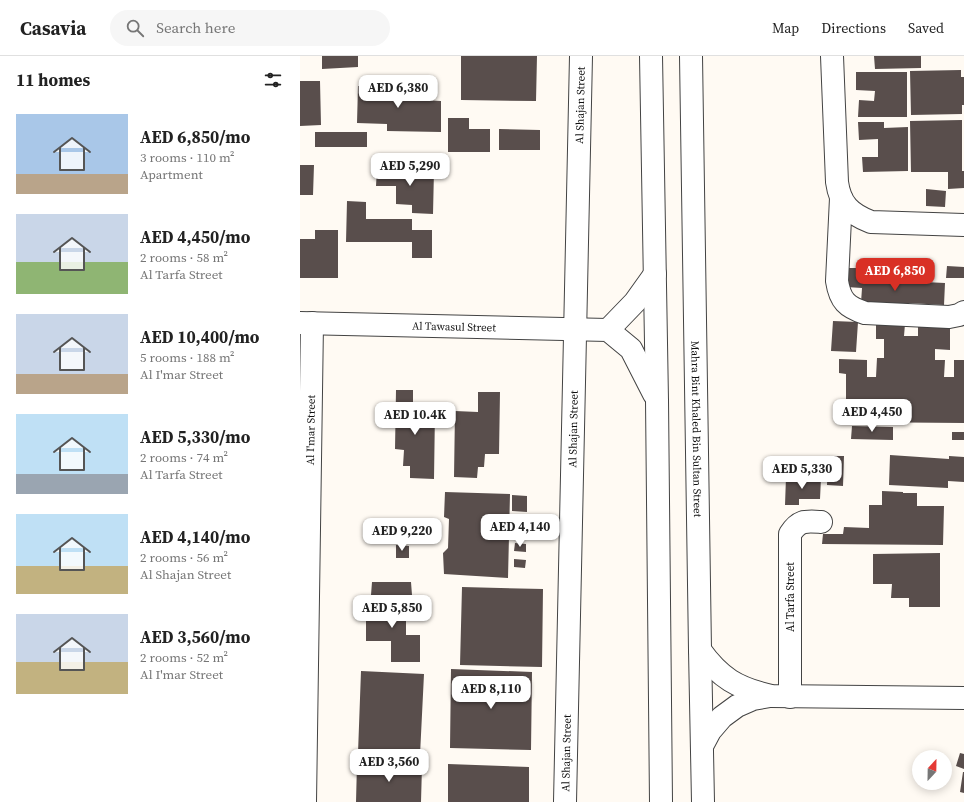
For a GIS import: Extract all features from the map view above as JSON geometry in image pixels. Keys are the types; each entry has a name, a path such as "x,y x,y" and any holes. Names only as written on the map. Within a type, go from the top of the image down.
{"street":[{"name":"Al Shajan Street","path":"566,802 581,56"},
{"path":"651,56 657,400 661,802"},
{"name":"Mahra Bint Khaled Bin Sultan Street","path":"691,56 703,802"},
{"path":"832,56 836,182 845,205 860,218 871,222 964,225"},
{"path":"841,198 837,281 839,293 845,302 854,310 865,313 949,317 959,315 964,312"},
{"path":"655,274 635,302 608,330 632,349 657,400"},
{"name":"Al Tawasul Street","path":"306,323 608,330"},
{"name":"Al I'mar Street","path":"305,802 306,323"},
{"name":"Al Tarfa Street","path":"780,696 790,534 795,526 803,522 821,522"},
{"path":"700,650 710,664 723,676 737,685 753,692 780,696"},
{"path":"702,746 710,731 722,717 736,706 753,699 780,696 964,698"}],"building":[{"path":"322,56 358,56 358,67 322,69"},
{"path":"461,56 537,56 536,101 461,100"},
{"path":"874,56 921,56 921,68 875,69"},
{"path":"961,70 961,77 964,77 964,105 962,105 962,114 911,115 910,71"},
{"path":"856,72 907,72 907,117 858,117 859,100 874,101 875,91 856,90"},
{"path":"300,81 320,81 321,125 300,126"},
{"path":"358,86 420,87 420,100 441,101 441,132 387,131 387,124 357,123"},
{"path":"448,118 469,118 469,129 490,129 490,152 448,152"},
{"path":"962,120 962,171 964,171 964,188 948,189 948,172 911,172 910,121"},
{"path":"858,122 884,122 884,128 908,127 908,171 863,172 862,157 878,157 878,139 859,140"},
{"path":"499,129 540,130 540,150 499,150"},
{"path":"315,132 367,132 367,147 315,147"},
{"path":"300,165 314,165 313,195 300,195"},
{"path":"377,168 434,170 433,214 412,213 412,205 396,204 396,186 376,186"},
{"path":"926,189 946,191 945,207 926,206"},
{"path":"347,201 366,202 366,219 412,219 412,230 432,230 432,258 412,258 412,242 346,242"},
{"path":"315,230 338,230 338,278 300,278 300,239 315,239"},
{"path":"947,266 964,267 964,278 946,278"},
{"path":"847,268 863,268 862,279 945,283 944,305 909,303 909,312 861,303 862,288 846,287"},
{"path":"833,321 858,322 856,352 831,351"},
{"path":"876,324 905,324 904,336 918,336 918,324 950,325 950,350 935,349 935,360 945,360 944,377 954,377 954,360 964,360 964,423 846,422 846,374 839,373 839,359 867,360 867,377 876,377 877,358 884,358 884,339 876,339"},
{"path":"396,390 413,390 413,410 435,410 434,479 410,478 410,466 403,466 404,450 395,449"},
{"path":"478,392 500,392 499,454 485,454 484,467 478,467 477,478 454,477 455,411 478,412"},
{"path":"852,426 893,427 893,440 851,439"},
{"path":"952,432 964,432 964,440 952,440"},
{"path":"890,455 949,459 949,456 964,457 964,482 948,481 948,488 889,485"},
{"path":"828,456 844,456 843,486 827,485"},
{"path":"786,477 821,478 820,499 799,499 799,505 785,505"},
{"path":"882,491 917,493 917,506 944,506 943,545 822,544 823,534 843,534 844,527 869,528 869,505 882,505"},
{"path":"445,492 510,494 508,578 444,574 443,553 448,548 449,519 444,517"},
{"path":"512,495 527,496 527,512 512,511"},
{"path":"405,523 417,524 416,539 405,539"},
{"path":"515,543 526,544 526,552 514,551"},
{"path":"396,545 409,546 409,558 396,558"},
{"path":"940,553 940,607 909,607 909,598 891,598 892,584 873,584 873,554"},
{"path":"514,559 526,560 525,568 514,567"},
{"path":"372,582 411,582 412,595 371,595"},
{"path":"462,587 543,589 542,667 460,665"},
{"path":"366,599 406,599 406,635 420,635 420,662 391,662 391,641 366,641"},
{"path":"451,669 532,672 531,750 450,748"},
{"path":"361,671 424,674 420,755 358,753"},
{"path":"960,753 964,754 964,769 956,766"},
{"path":"357,763 422,766 421,802 356,802"},
{"path":"448,764 529,767 529,802 448,802"},
{"path":"964,772 964,793 960,792"}]}
